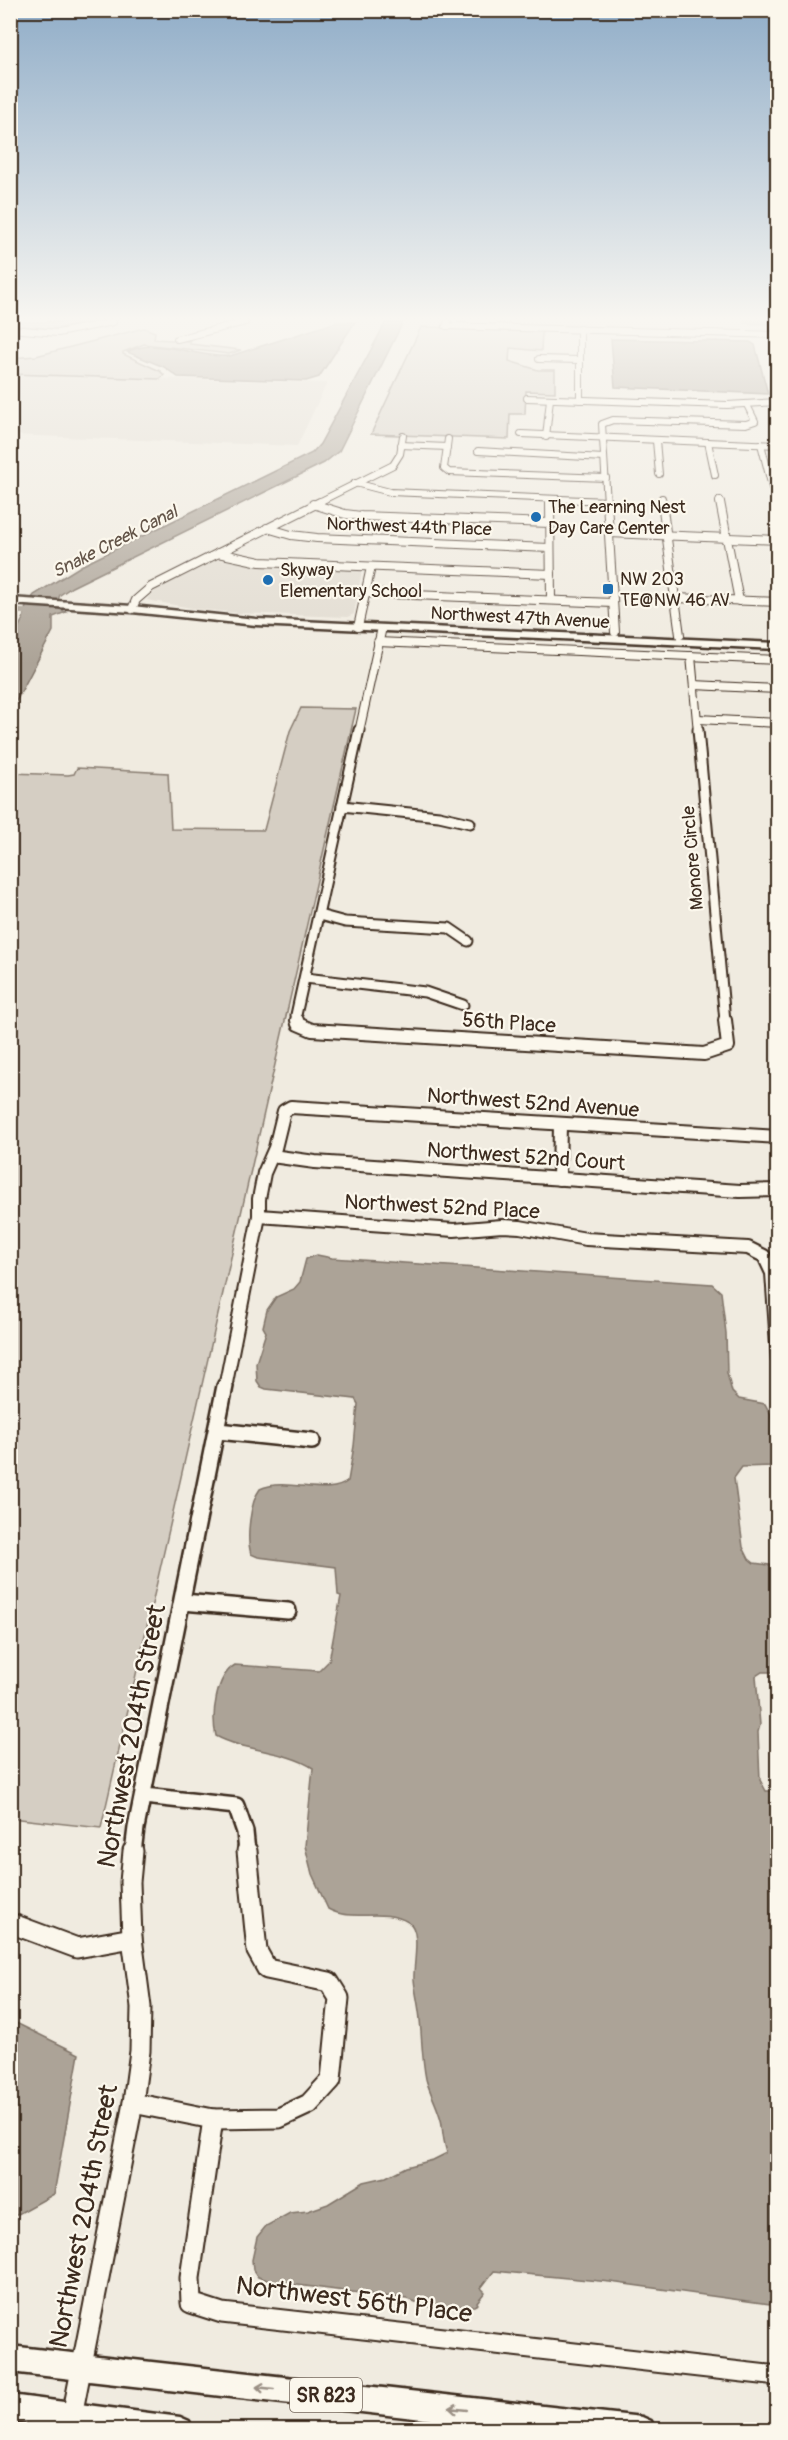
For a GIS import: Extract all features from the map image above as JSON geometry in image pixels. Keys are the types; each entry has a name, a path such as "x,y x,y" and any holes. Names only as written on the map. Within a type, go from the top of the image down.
{"main road":[{"name":"Northwest 47th Avenue","path":"10,599 133,606 234,616 359,624 777,646"},
{"name":"Northwest 47th Avenue","path":"359,624 777,640"},
{"path":"596,637 615,633"},
{"path":"680,635 691,642"},
{"name":"SR 823","path":"10,2359 642,2430"},
{"path":"10,2408 180,2430"}],"street":[{"path":"133,606 151,587 393,465 400,454 403,436"},
{"path":"537,436 777,445"},
{"path":"603,436 615,633"},
{"path":"448,439 444,468 453,472 606,478"},
{"path":"656,441 659,474"},
{"path":"708,442 715,476"},
{"path":"761,444 774,486 777,511"},
{"path":"401,445 447,447"},
{"path":"478,451 604,458"},
{"path":"766,464 777,464"},
{"path":"355,483 390,492 607,501"},
{"path":"662,498 680,635"},
{"path":"550,499 551,600"},
{"path":"720,500 739,601"},
{"path":"313,504 345,514 361,516 550,523"},
{"name":"Northwest 44th Place","path":"267,528 300,537 550,548"},
{"path":"609,534 777,540"},
{"path":"218,553 247,561 551,574"},
{"path":"359,624 371,567"},
{"path":"365,593 613,603"},
{"path":"675,598 777,602"},
{"path":"381,632 305,978 333,985 420,990 443,996 463,1005"},
{"path":"378,642 777,660"},
{"name":"Monore Circle","path":"691,656 698,719 699,763 709,836 718,958 728,1046 718,1051"},
{"path":"694,685 777,689"},
{"path":"698,719 777,723"},
{"path":"342,806 373,812 444,816 470,823"},
{"path":"319,915 345,922 449,928 468,941"},
{"name":"56th Place","path":"305,978 296,1015 298,1024 312,1030 692,1054 718,1051"},
{"name":"Northwest 52nd Avenue","path":"287,1108 304,1107 777,1137"},
{"name":"Northwest 204th Street","path":"72,2416 133,2103 140,2051 141,2007 132,1938 130,1882 136,1828 144,1796 162,1692 218,1431 259,1216 259,1199 264,1173 272,1156 282,1115 287,1108"},
{"path":"559,1179 560,1124"},
{"name":"Northwest 52nd Court","path":"272,1156 283,1159 559,1179 740,1191 777,1190"},
{"name":"Northwest 52nd Place","path":"259,1216 454,1230 502,1226 520,1227 586,1239 748,1248 764,1256 772,1273 777,1359"},
{"path":"218,1431 312,1441"},
{"path":"183,1602 288,1611"},
{"path":"133,2103 213,2119 279,2118 309,2104 330,2080 339,1998 329,1982 267,1968 257,1951 245,1832 236,1806 144,1796"},
{"path":"10,1923 76,1948 132,1938"},
{"name":"Northwest 56th Place","path":"213,2119 190,2278 191,2303 222,2313 777,2376"}],"shaded area":[{"path":"34,436 302,436 297,446"},
{"name":"Snake Creek Canal","path":"324,436 347,436 339,451 324,463 60,595 55,607 66,612 53,617 53,631 11,711 11,641 23,619 26,606 34,595 81,566 312,453"},
{"path":"423,436 509,436 509,439"},
{"name":"Skyway Elementary School","path":"217,559 253,564 361,569 354,614 347,617 238,613 197,609 147,600 158,589"},
{"path":"301,708 356,709 101,1828 11,1818 11,773 68,775 74,774 77,768 168,773 171,829 264,830 290,731"},
{"path":"317,1255 332,1258 712,1284 721,1292 726,1333 727,1373 732,1392 739,1399 765,1404 773,1424 777,1424 777,1464 742,1467 734,1478 743,1547 749,1559 754,1563 777,1566 777,1672 762,1672 756,1676 760,1725 758,1732 760,1780 766,1791 778,1791 777,2305 610,2282 494,2271 481,2288 485,2292 477,2302 478,2304 430,2307 407,2299 274,2282 258,2277 253,2270 252,2260 257,2237 266,2226 290,2213 308,2211 328,2204 364,2182 386,2177 406,2167 433,2160 447,2153 441,2121 425,2072 414,1979 416,1939 412,1926 398,1918 347,1915 328,1909 312,1874 305,1846 313,1768 290,1758 216,1736 214,1718 216,1697 223,1678 235,1665 319,1671 329,1661 341,1596 338,1595 336,1567 258,1557 251,1554 249,1539 251,1511 260,1489 282,1485 329,1488 340,1486 348,1481 358,1404 355,1399 266,1389 261,1387 257,1381 256,1363 266,1332 263,1327 267,1310 276,1297 294,1289 300,1282 306,1259"},
{"path":"10,2020 79,2054 54,2194 11,2218"}],"waterway":[{"path":"10,611 34,612"}],"place":[{"name":"The Learning Nest Day Care Center","path":"536,517"},
{"name":"Skyway Elementary School","path":"268,580"},
{"name":"NW 203 TE@NW 46 AV","path":"608,589"}]}
